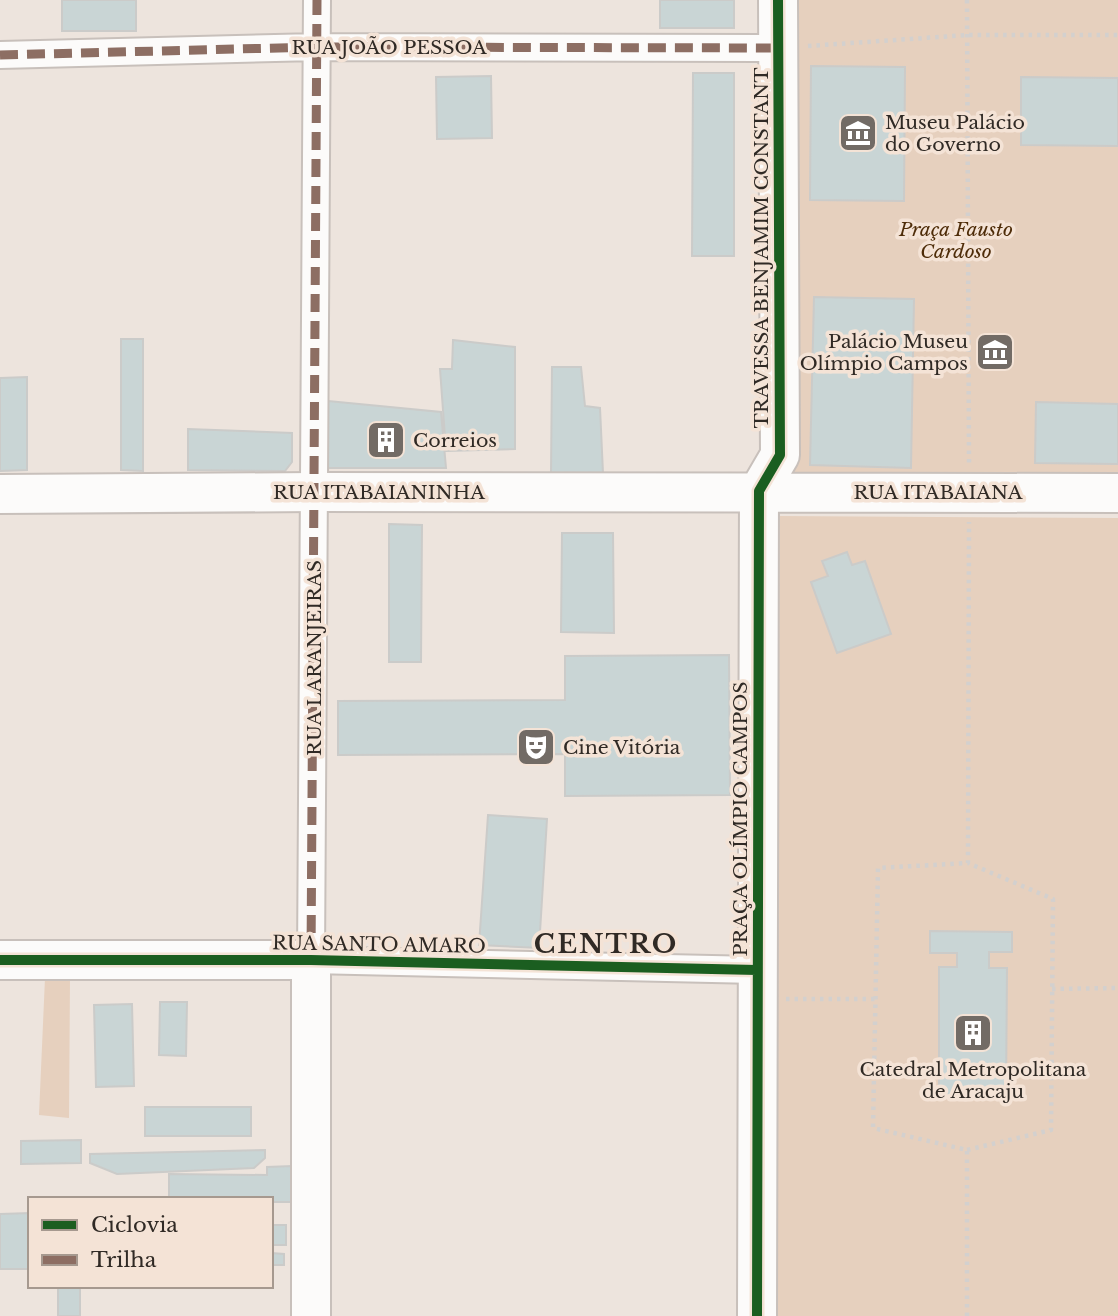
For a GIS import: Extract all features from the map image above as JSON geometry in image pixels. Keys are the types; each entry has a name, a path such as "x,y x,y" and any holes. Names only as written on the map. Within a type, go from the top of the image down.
{"street":[{"name":"RUA LARANJEIRAS","path":"312,1316 317,0"},
{"name":"TRAVESSA BENJAMIM CONSTANT","path":"759,491 780,455 778,0"},
{"name":"RUA JOÃO PESSOA","path":"0,55 317,47 778,48"},
{"name":"RUA ITABAIANA","path":"759,491 1118,493"},
{"name":"RUA ITABAIANINHA","path":"0,494 759,491"},
{"name":"PRAÇA OLÍMPIO CAMPOS","path":"757,1316 759,491"},
{"name":"RUA SANTO AMARO","path":"0,960 312,960 757,984"}],"path":[{"path":"967,0 970,493 968,863"},
{"path":"778,48 968,35 1118,35"},
{"path":"968,863 1053,899 1052,989 1051,1130 967,1150 873,1128 878,867 968,863"},
{"path":"757,984 876,999"},
{"path":"1052,989 1118,988"},
{"path":"967,1150 967,1316"}],"green space":[{"name":"Praça Fausto Cardoso","path":"794,0 1118,0 1118,481 794,482"},
{"path":"777,516 1118,518 1118,1316 768,1316"},
{"path":"45,978 70,978 69,1118 39,1115"}],"building":[{"path":"62,0 136,0 136,31 62,31"},
{"path":"660,0 734,0 734,28 660,28"},
{"name":"Museu Palácio do Governo","path":"811,66 905,67 904,201 810,200"},
{"path":"693,73 734,73 734,256 692,256"},
{"path":"491,76 492,138 437,139 436,77"},
{"path":"1021,77 1118,78 1118,146 1021,145"},
{"path":"814,297 914,299 911,468 810,465"},
{"path":"121,339 143,339 143,471 121,470"},
{"path":"453,340 515,347 515,449 446,451 440,369 452,369"},
{"path":"552,367 581,367 585,406 600,408 603,473 551,474"},
{"path":"27,377 27,470 0,471 0,378"},
{"name":"Correios","path":"328,401 441,412 446,468 327,468"},
{"path":"1036,402 1118,404 1118,464 1035,463"},
{"path":"188,429 292,433 292,462 285,471 188,470"},
{"path":"389,524 422,525 421,662 389,662"},
{"path":"562,533 613,533 614,633 561,632"},
{"path":"847,552 852,565 865,561 891,634 837,653 811,582 828,576 822,561"},
{"path":"729,655 730,795 565,796 565,754 338,755 338,701 565,700 565,656"},
{"path":"488,815 547,819 539,948 479,945"},
{"name":"Catedral Metropolitana de Aracaju","path":"930,931 1012,932 1012,952 989,952 989,968 1007,968 1006,1098 939,1097 939,967 957,967 957,953 930,953"},
{"path":"160,1002 187,1002 186,1056 159,1055"},
{"path":"132,1004 134,1086 96,1087 94,1005"},
{"path":"145,1107 251,1107 251,1136 145,1136"},
{"path":"81,1140 81,1163 21,1164 21,1141"},
{"path":"265,1150 265,1158 254,1168 117,1174 90,1163 90,1154"},
{"path":"292,1166 292,1202 273,1202 273,1197 169,1197 169,1174 267,1175 267,1167"},
{"path":"28,1213 28,1269 0,1269 0,1214"},
{"path":"273,1225 286,1225 286,1245 273,1245"},
{"path":"273,1253 284,1254 284,1265 273,1265"},
{"path":"58,1288 80,1288 80,1316 58,1316"}],"marked path":[{"path":"311,960 317,0"},
{"path":"0,55 317,47 778,48"}],"cycle path":[{"path":"757,1316 759,491 780,455 778,0"},
{"path":"0,960 311,960 757,970"}],"place":[{"name":"Museu Palácio do Governo","path":"858,133"},
{"name":"Palácio Museu Olímpio Campos","path":"995,352"},
{"name":"Correios","path":"386,440"},
{"name":"Cine Vitória","path":"536,747"},
{"name":"Catedral Metropolitana de Aracaju","path":"973,1033"}],"district":[{"name":"CENTRO","path":"606,944"}]}
